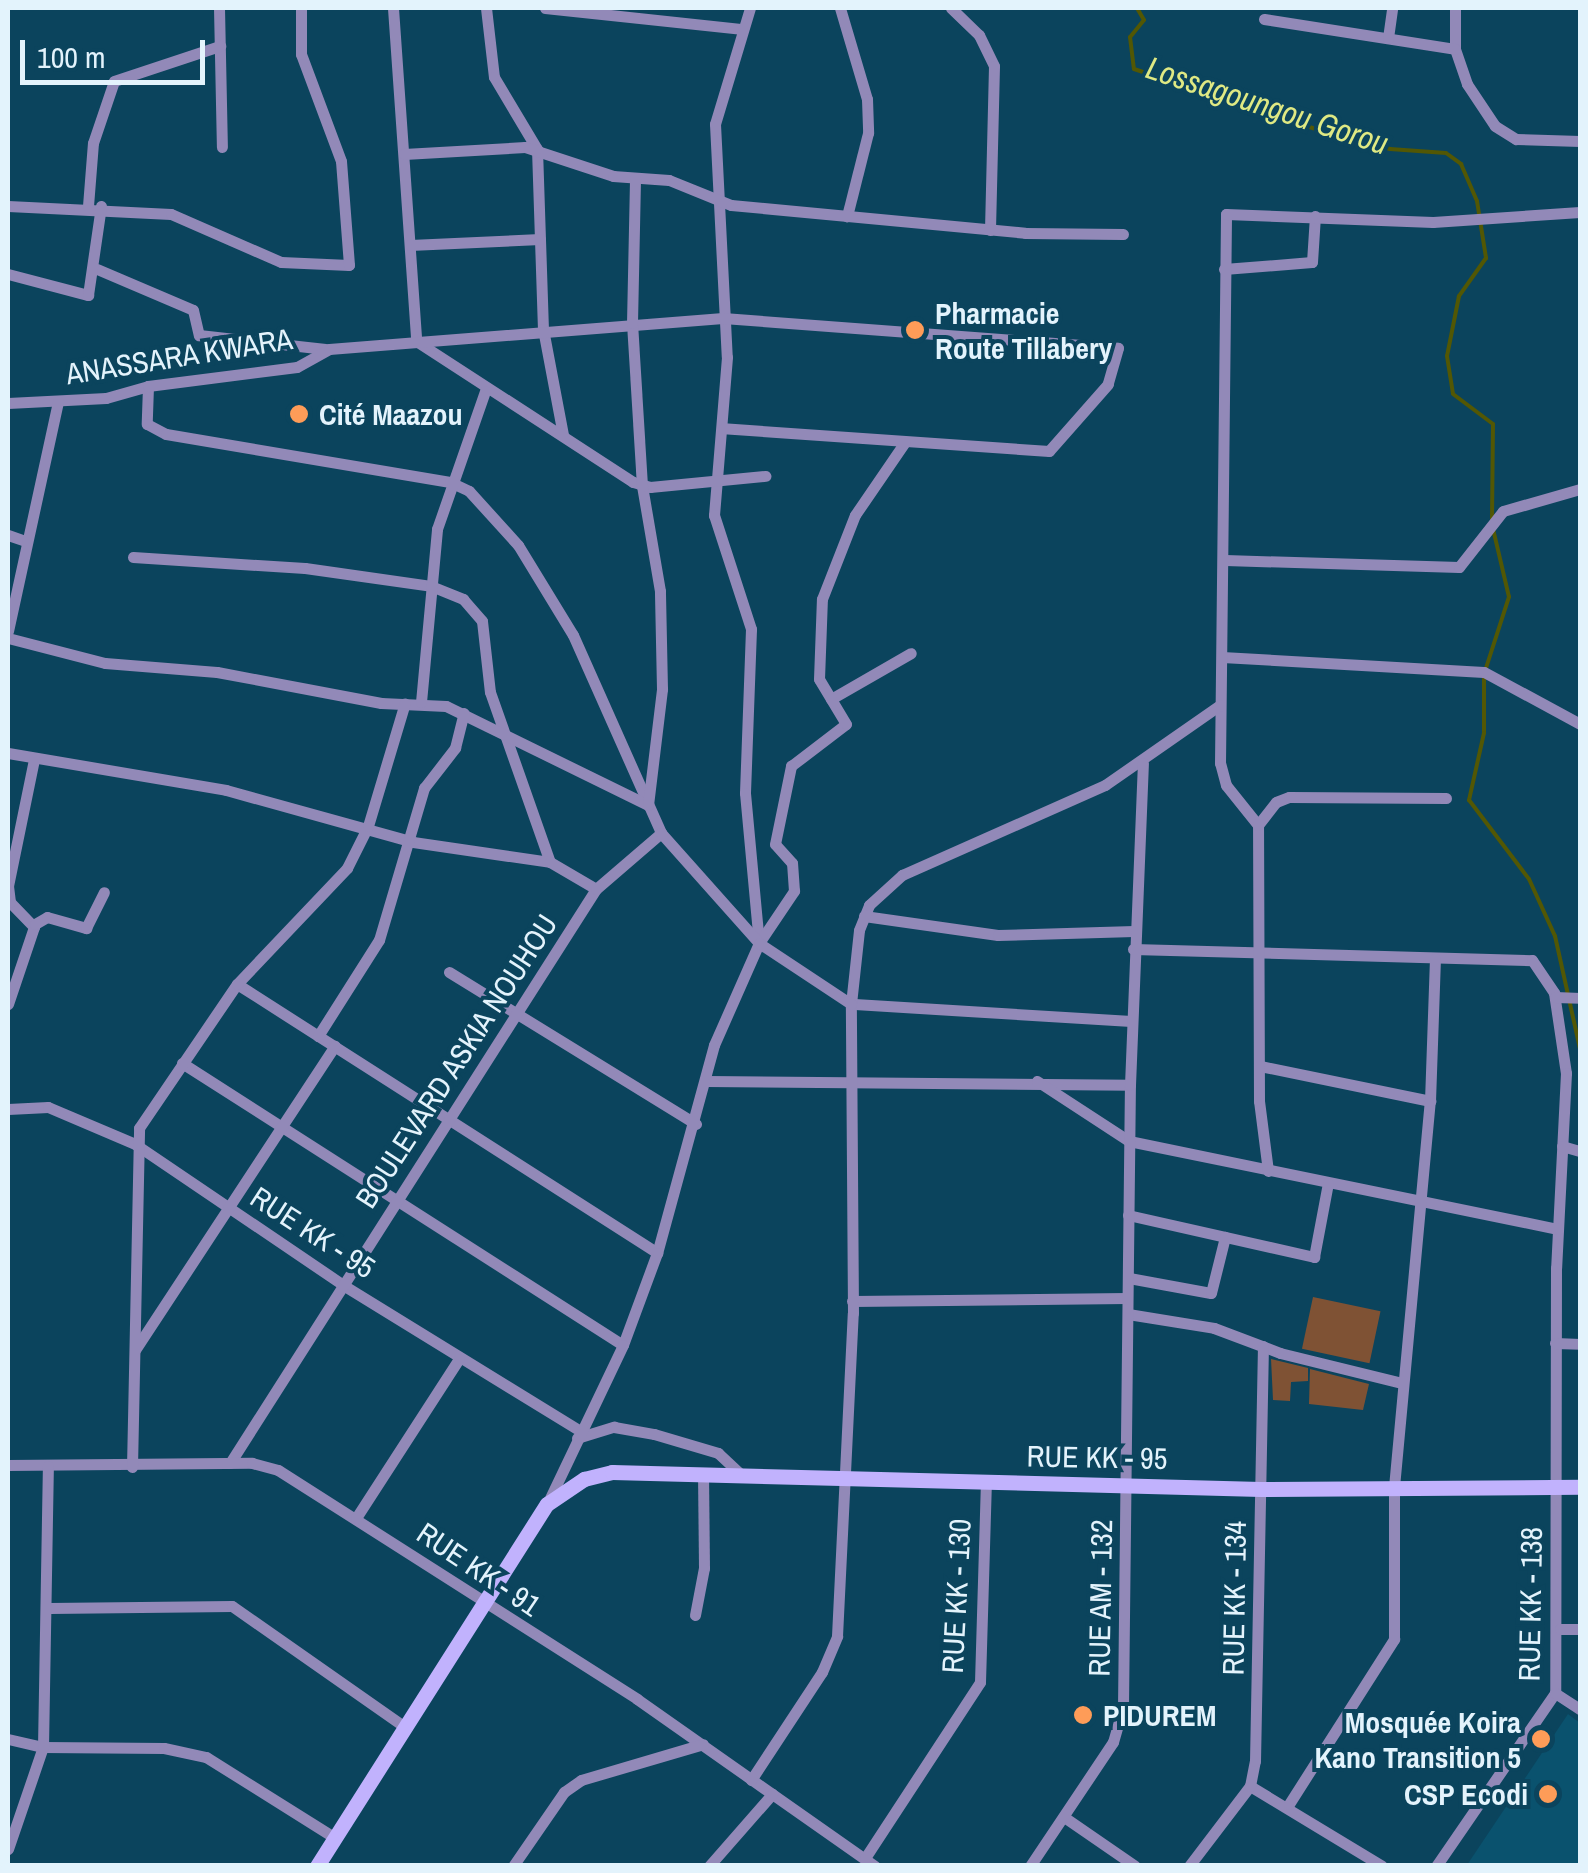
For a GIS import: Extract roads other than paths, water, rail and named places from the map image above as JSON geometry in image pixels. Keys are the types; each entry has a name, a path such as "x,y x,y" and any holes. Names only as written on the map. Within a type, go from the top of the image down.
{"street":[{"path":"219,8 222,147"},
{"path":"8,206 95,206 178,216 281,262 349,265 341,161 301,54 301,8"},
{"path":"394,8 416,341 485,390 642,486 714,477 764,476"},
{"path":"486,8 494,76 538,149 543,330 563,435"},
{"path":"545,8 743,29"},
{"path":"750,8 716,124 724,428 714,477 714,515 751,629 745,793 758,943"},
{"path":"840,8 867,98 868,132 847,216"},
{"path":"951,8 979,35 994,66 990,230"},
{"path":"1388,38 1392,8"},
{"path":"1456,8 1455,49 1466,84 1494,126 1516,139 1580,141"},
{"path":"1264,19 1455,49"},
{"path":"8,274 84,296 92,292 97,269 93,142 114,82 220,46"},
{"path":"404,154 538,149 593,171 669,180 717,202 990,230 1122,234"},
{"path":"635,178 632,323 642,486 660,592 662,689 648,805"},
{"path":"1268,1172 1260,1066 1258,826 1226,785 1220,704 1226,214 1433,222 1580,212"},
{"path":"1224,269 1312,262 1316,216"},
{"path":"410,245 540,239"},
{"path":"97,269 194,310 199,335 330,349"},
{"name":"ANASSARA KWARA","path":"8,403 58,401 297,367 330,349 723,318 1118,348 1108,384 1050,450 905,442"},
{"path":"148,386 148,424 166,434 450,482 487,508 538,576 622,737 661,833 758,943 851,1004 1131,1021"},
{"path":"421,702 430,586 450,482 485,390"},
{"path":"58,401 8,634 105,663 217,672 350,699 421,702 464,713 648,805"},
{"path":"317,1866 547,1504 623,1345 657,1253 706,1081 758,943 794,891 792,863 775,844 791,766 846,724 819,679 822,599 855,515 905,442 724,428"},
{"path":"1224,560 1459,567 1503,511 1580,489"},
{"path":"8,535 25,541"},
{"path":"133,557 305,568 430,586 475,608 490,658 490,692 550,862"},
{"path":"831,699 911,653"},
{"path":"1222,657 1484,672 1580,724"},
{"path":"132,1467 134,1144 182,1063 237,984 339,878 368,826 405,703"},
{"path":"751,1780 822,1672 837,1636 852,1301 851,1004 864,916 902,875 978,838 1035,820 1143,763 1220,704"},
{"path":"318,1036 363,973 413,842 424,788 455,748 464,713"},
{"path":"8,753 226,790 368,826 413,842 550,862 596,888"},
{"path":"34,759 8,886 10,902 34,927"},
{"name":"RUE AM - 132","path":"1030,1866 1121,1728 1131,1021 1143,763"},
{"path":"1258,826 1276,802 1290,797 1446,798"},
{"name":"BOULEVARD ASKIA NOUHOU","path":"230,1464 596,888 661,833"},
{"path":"8,1004 34,927 47,918 86,928 104,892"},
{"path":"864,916 998,936 1134,932"},
{"path":"1134,949 1532,960 1556,997 1580,998"},
{"path":"1290,1804 1394,1640 1394,1487 1430,1101 1435,959"},
{"path":"449,972 696,1124"},
{"path":"237,984 657,1253"},
{"name":"RUE KK - 138","path":"1436,1866 1556,1694 1560,1629 1555,1344 1566,1073 1556,997"},
{"path":"135,1350 335,1046"},
{"path":"182,1063 623,1345"},
{"path":"1260,1066 1430,1101"},
{"path":"706,1081 849,1079 1130,1085"},
{"path":"1037,1081 1129,1142 1558,1228"},
{"name":"RUE KK - 95","path":"8,1108 48,1107 134,1144 228,1210 578,1434"},
{"path":"1562,1146 1580,1151"},
{"path":"1128,1214 1314,1257 1328,1184"},
{"path":"1128,1278 1210,1293 1225,1237"},
{"path":"852,1301 1127,1298"},
{"path":"1128,1314 1183,1321 1402,1383"},
{"path":"1555,1344 1580,1344"},
{"name":"RUE KK - 134","path":"1250,1786 1263,1346"},
{"path":"356,1518 459,1359"},
{"path":"578,1434 614,1427 654,1434 718,1452 743,1476"},
{"name":"RUE KK - 91","path":"8,1465 267,1465 356,1518 702,1744 870,1862"},
{"path":"8,1849 43,1746 48,1466"},
{"name":"RUE KK - 95","path":"547,1504 566,1488 612,1472 1261,1489 1580,1487"},
{"path":"695,1615 704,1568 703,1474"},
{"name":"RUE KK - 130","path":"870,1862 980,1682 986,1482"},
{"path":"48,1608 232,1606 404,1726"},
{"path":"1560,1629 1580,1629"},
{"path":"1556,1694 1580,1710"},
{"path":"8,1739 43,1746 164,1748 206,1757 335,1838"},
{"path":"513,1866 564,1792 582,1780 702,1744"},
{"path":"1188,1866 1250,1786 1290,1804 1382,1866"},
{"path":"709,1866 772,1794"},
{"path":"1064,1817 1136,1866"}],"waterway":[{"name":"Lossagoungou Gorou","path":"1137,8 1144,20 1130,37 1134,69 1334,135 1390,149 1446,153 1461,164 1477,201 1486,258 1459,296 1447,356 1453,394 1493,424 1492,519"},
{"name":"Lossagoungou Gorou","path":"1486,668 1509,597 1493,529"},
{"name":"Lossagoungou Gorou","path":"1484,677 1484,733 1469,800 1529,879 1555,936 1580,1049"}],"place":[{"name":"Pharmacie Route Tillabery","path":"915,330"},
{"name":"Cité Maazou","path":"299,414"},
{"name":"PIDUREM","path":"1083,1715"},
{"name":"Mosquée Koira Kano Transition 5","path":"1541,1739"},
{"name":"CSP Ecodi","path":"1548,1794"}]}
